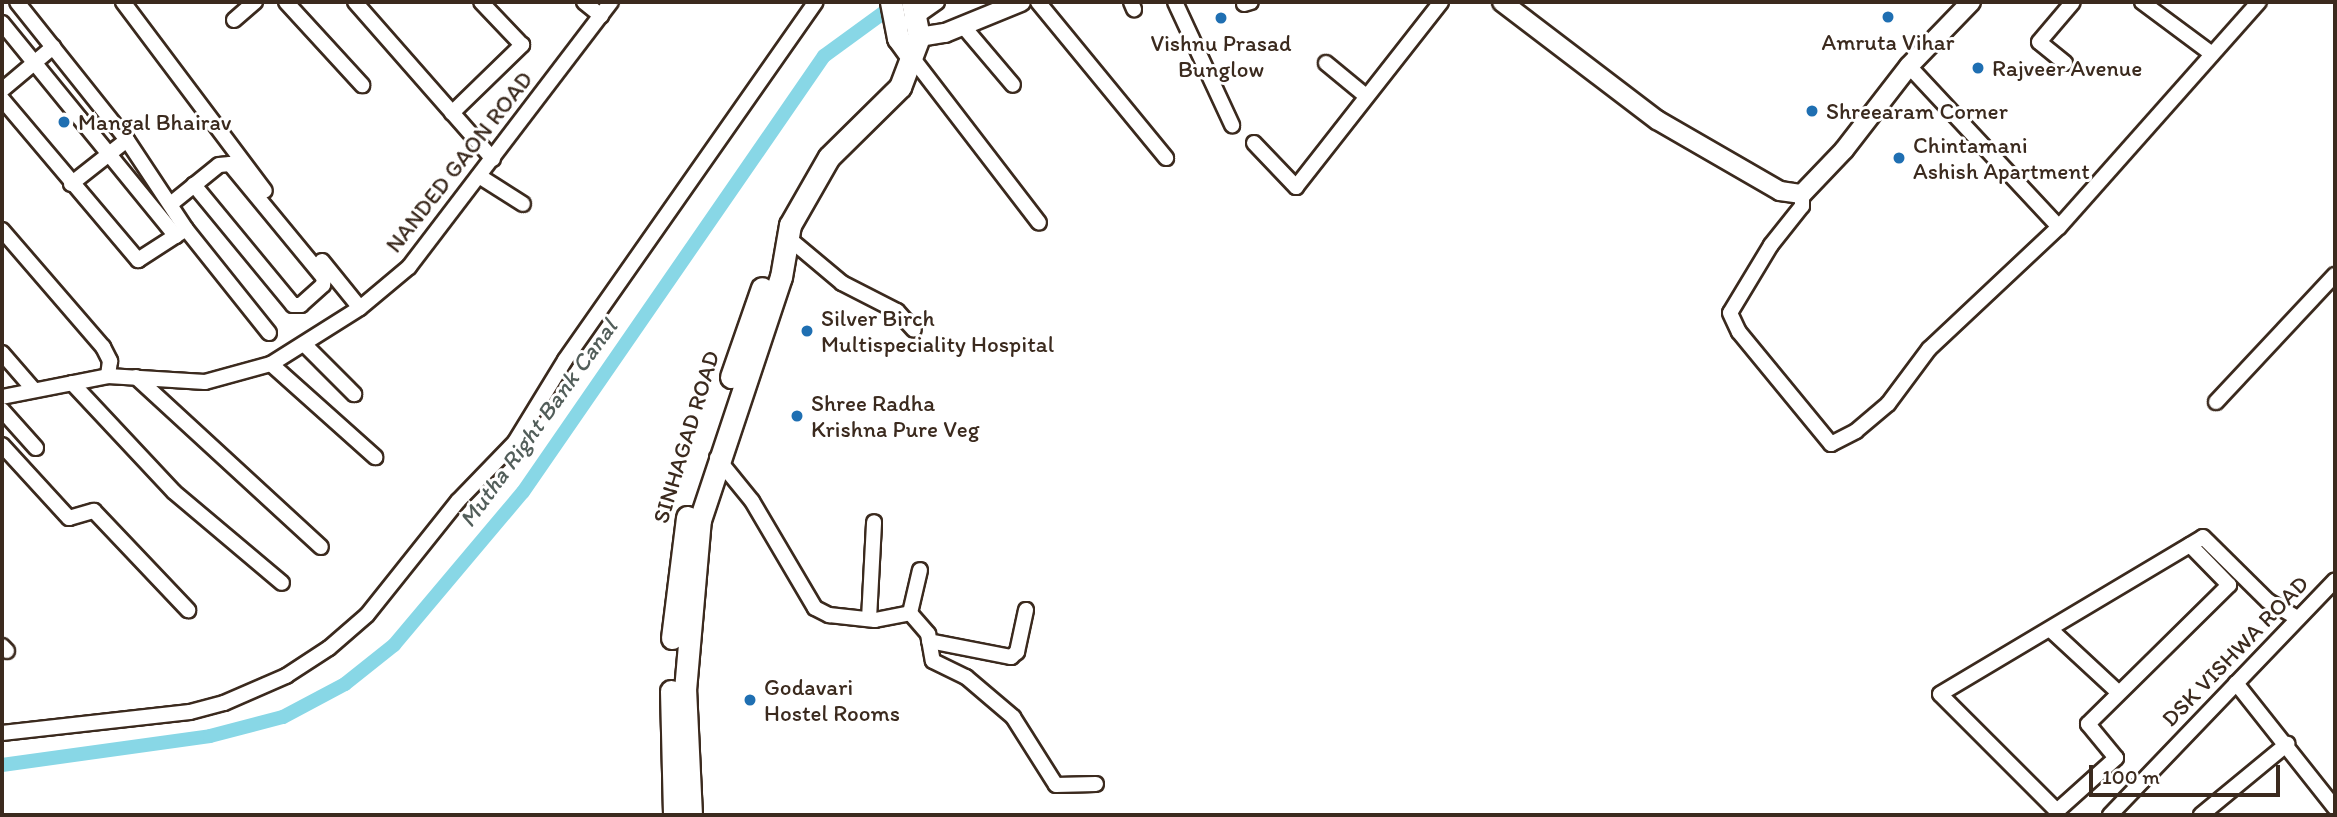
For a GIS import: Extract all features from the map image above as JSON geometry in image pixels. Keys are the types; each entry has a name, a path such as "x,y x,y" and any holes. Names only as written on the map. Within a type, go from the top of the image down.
{"main road":[{"path":"891,2 897,30 914,28"},
{"name":"SINHAGAD ROAD","path":"674,815 671,668 684,532 745,333 769,270 785,243 814,179 853,132 891,99 908,72 914,28"},
{"name":"SINHAGAD ROAD","path":"691,815 685,690 688,620 699,520 717,458 781,277 785,243"}],"street":[{"path":"17,2 127,140 172,203 181,232"},
{"path":"123,2 253,177 360,308"},
{"path":"234,20 255,2"},
{"path":"286,2 362,85"},
{"path":"355,2 493,159"},
{"path":"452,113 522,45 481,2"},
{"path":"584,2 601,16"},
{"name":"NANDED GAON ROAD","path":"2,397 108,376 205,382 271,364 360,308 409,267 611,2"},
{"path":"2,733 190,712 224,703 286,676 329,648 367,615 457,501 515,442 565,360 816,2"},
{"path":"914,28 937,2"},
{"path":"897,30 963,26 1021,2"},
{"path":"1038,2 1166,158"},
{"path":"1175,2 1232,125"},
{"path":"1254,143 1296,187 1441,2"},
{"path":"1502,2 1657,120 1780,191 1802,194"},
{"path":"1971,2 1909,66 1844,150 1802,194 1802,206 1771,244 1730,313 1739,332 1831,444 1856,431 1888,404 1929,349 2059,227 2259,2"},
{"path":"2065,62 2039,42 2073,2"},
{"path":"2143,2 2212,54"},
{"path":"2,23 109,153 269,333"},
{"path":"963,26 1013,85"},
{"path":"914,28 1039,223"},
{"path":"2,90 53,47"},
{"path":"1326,63 1366,96"},
{"path":"1909,66 2059,227"},
{"path":"2,99 71,184 138,260 181,232"},
{"path":"71,184 127,140"},
{"path":"172,203 194,185 219,165 230,164 324,278 323,285 300,305 293,305 194,185"},
{"path":"480,176 523,204"},
{"path":"2,230 103,347 110,361 108,376"},
{"path":"785,243 842,283 897,311 914,330"},
{"path":"2216,402 2335,275"},
{"path":"304,344 354,394"},
{"path":"2,353 34,390"},
{"path":"271,364 375,457"},
{"path":"136,377 321,547"},
{"path":"72,383 174,492 282,583"},
{"path":"2,410 36,448"},
{"path":"2,446 69,518 94,511 188,610"},
{"path":"717,458 752,501 815,608 869,619 911,613 919,618 929,640 933,662 966,677 1013,717 1056,785 1096,784"},
{"path":"869,619 874,522"},
{"path":"2190,545 2229,585 2088,724 2116,758 2057,811 1940,694 2052,631 2190,545 2203,537 2268,601 2297,618"},
{"path":"911,613 920,570"},
{"name":"DSK VISHWA ROAD","path":"2110,815 2335,580"},
{"path":"929,640 1011,657 1017,652 1026,610"},
{"path":"2052,631 2119,693"},
{"path":"2236,682 2335,807"},
{"path":"2201,815 2287,744"}],"waterway":[{"name":"Mutha Right Bank Canal","path":"2,765 210,736 283,717 345,684 394,645 523,492 824,56 898,2"}],"place":[{"name":"Amruta Vihar","path":"1888,17"},
{"name":"Vishnu Prasad Bunglow","path":"1221,18"},
{"name":"Rajveer Avenue","path":"1978,68"},
{"name":"Shreearam Corner","path":"1812,111"},
{"name":"Mangal Bhairav","path":"64,122"},
{"name":"Chintamani Ashish Apartment","path":"1899,158"},
{"name":"Silver Birch Multispeciality Hospital","path":"807,331"},
{"name":"Shree Radha Krishna Pure Veg","path":"797,416"},
{"name":"Godavari Hostel Rooms","path":"750,700"}]}
